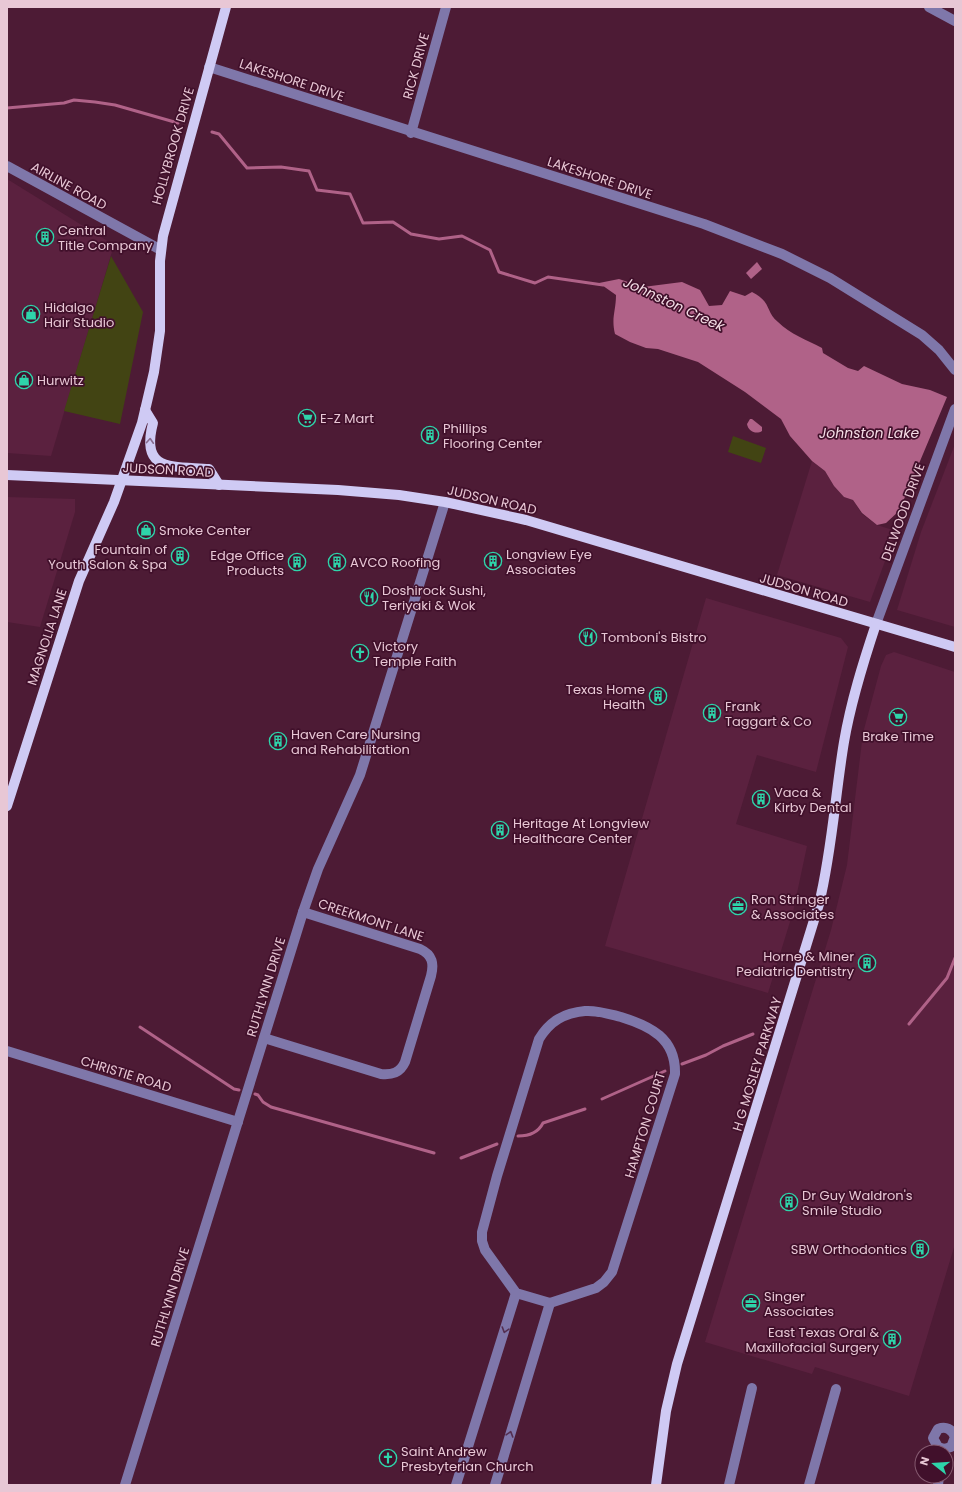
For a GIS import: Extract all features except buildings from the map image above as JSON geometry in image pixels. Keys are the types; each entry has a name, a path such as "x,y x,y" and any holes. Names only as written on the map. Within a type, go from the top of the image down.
{"main road":[{"name":"HOLLYBROOK DRIVE","path":"122,480 145,410 154,372 160,331 161,250 166,222 226,7"},
{"path":"145,410 153,423 149,439 149,448 154,458 162,464 170,466 209,469 219,485"},
{"name":"JUDSON ROAD","path":"7,475 361,492 445,502 526,520 955,647"},
{"name":"MAGNOLIA LANE","path":"7,806 79,581 122,480"},
{"name":"H G MOSLEY PARKWAY","path":"656,1485 666,1410 674,1376 819,904 833,834 848,719 856,687 876,624"}],"street":[{"name":"RICK DRIVE","path":"411,132 446,7"},
{"path":"929,7 955,21"},
{"name":"LAKESHORE DRIVE","path":"209,67 704,224 782,254 830,278 922,335 939,350 955,370"},
{"name":"AIRLINE ROAD","path":"7,166 161,250"},
{"name":"DELWOOD DRIVE","path":"876,624 955,409"},
{"name":"RUTHLYNN DRIVE","path":"126,1485 303,912 318,868 360,775 445,502"},
{"name":"CREEKMONT LANE","path":"264,1038 376,1073 386,1075 394,1073 399,1071 404,1062 425,997 433,965 430,956 425,951 303,912"},
{"name":"HAMPTON COURT","path":"516,1293 485,1250 482,1241 482,1232 487,1208 534,1052 539,1039 548,1026 564,1015 590,1010 615,1016 644,1025 660,1036 671,1052 675,1074 612,1272 604,1282 596,1288 550,1303"},
{"name":"CHRISTIE ROAD","path":"7,1051 238,1122"},
{"path":"456,1485 516,1293 550,1303 495,1485"},
{"path":"729,1485 752,1388"},
{"path":"809,1485 836,1389"},
{"path":"936,1444 934,1442 936,1432 941,1428 948,1428 955,1437"}],"shaded area":[{"path":"7,179 114,245 51,456 7,453"},
{"path":"111,256 143,312 120,424 64,411"},
{"path":"733,436 766,448 761,463 728,452"},
{"path":"955,444 955,627 897,610 921,532"},
{"path":"812,461 825,471 834,486 844,497 853,500 862,514 877,525 896,531 870,602 777,575"},
{"path":"7,497 75,499 75,512 40,627 7,622"},
{"path":"706,598 841,638 848,647 816,772 757,755 736,824 807,846 793,912 768,993 605,946"},
{"path":"894,652 955,672 955,1244 909,1396 815,1367 812,1374 705,1342 831,930 847,865 863,733 881,666 886,655"}],"water":[{"path":"757,262 762,269 751,279 746,273"},
{"name":"Johnston Lake","path":"619,279 643,287 682,282 700,290 709,306 722,305 730,291 745,296 752,292 763,299 771,314 783,326 822,348 823,353 848,368 858,371 864,366 902,384 930,390 947,397 899,511 886,523 877,525 862,513 853,500 844,497 834,486 825,471 812,461 790,436 781,419 745,392 698,362 658,349 646,348 615,334 614,319 616,295 599,283"},
{"path":"750,419 762,427 762,431 757,433 751,430 747,424"}],"waterway":[{"name":"Johnston Creek","path":"7,108 64,103 74,100 115,105 178,123"},
{"name":"Johnston Creek","path":"212,132 219,134 247,168 281,167 309,171 317,190 350,194 363,223 393,222 411,234 439,239 462,236 490,250 499,272 535,283 548,277 603,285"},
{"path":"909,1024 947,978 955,958"},
{"path":"140,1027 234,1089 239,1090"},
{"path":"682,1064 753,1034"},
{"path":"602,1099 665,1071"},
{"path":"255,1094 271,1107 434,1153"},
{"path":"518,1136 532,1133 543,1123 585,1109"},
{"path":"461,1158 497,1144"}],"place":[{"name":"Central Title Company","path":"45,237"},
{"name":"Hidalgo Hair Studio","path":"31,314"},
{"name":"Hurwitz","path":"24,380"},
{"name":"E-Z Mart","path":"307,418"},
{"name":"Phillips Flooring Center","path":"430,435"},
{"name":"Smoke Center","path":"146,530"},
{"name":"Fountain of Youth Salon & Spa","path":"180,556"},
{"name":"Longview Eye Associates","path":"493,561"},
{"name":"Edge Office Products","path":"297,562"},
{"name":"AVCO Roofing","path":"337,562"},
{"name":"Doshirock Sushi, Teriyaki & Wok","path":"369,597"},
{"name":"Tomboni's Bistro","path":"588,637"},
{"name":"Victory Temple Faith","path":"360,653"},
{"name":"Texas Home Health","path":"658,696"},
{"name":"Frank Taggart & Co","path":"712,713"},
{"name":"Brake Time","path":"898,717"},
{"name":"Haven Care Nursing and Rehabilitation","path":"278,741"},
{"name":"Vaca & Kirby Dental","path":"761,799"},
{"name":"Heritage At Longview Healthcare Center","path":"500,830"},
{"name":"Ron Stringer & Associates","path":"738,906"},
{"name":"Horne & Miner Pediatric Dentistry","path":"867,963"},
{"name":"Dr Guy Waldron's Smile Studio","path":"789,1202"},
{"name":"SBW Orthodontics","path":"920,1249"},
{"name":"Singer Associates","path":"751,1303"},
{"name":"East Texas Oral & Maxillofacial Surgery","path":"892,1339"},
{"name":"Saint Andrew Presbyterian Church","path":"388,1458"}]}
